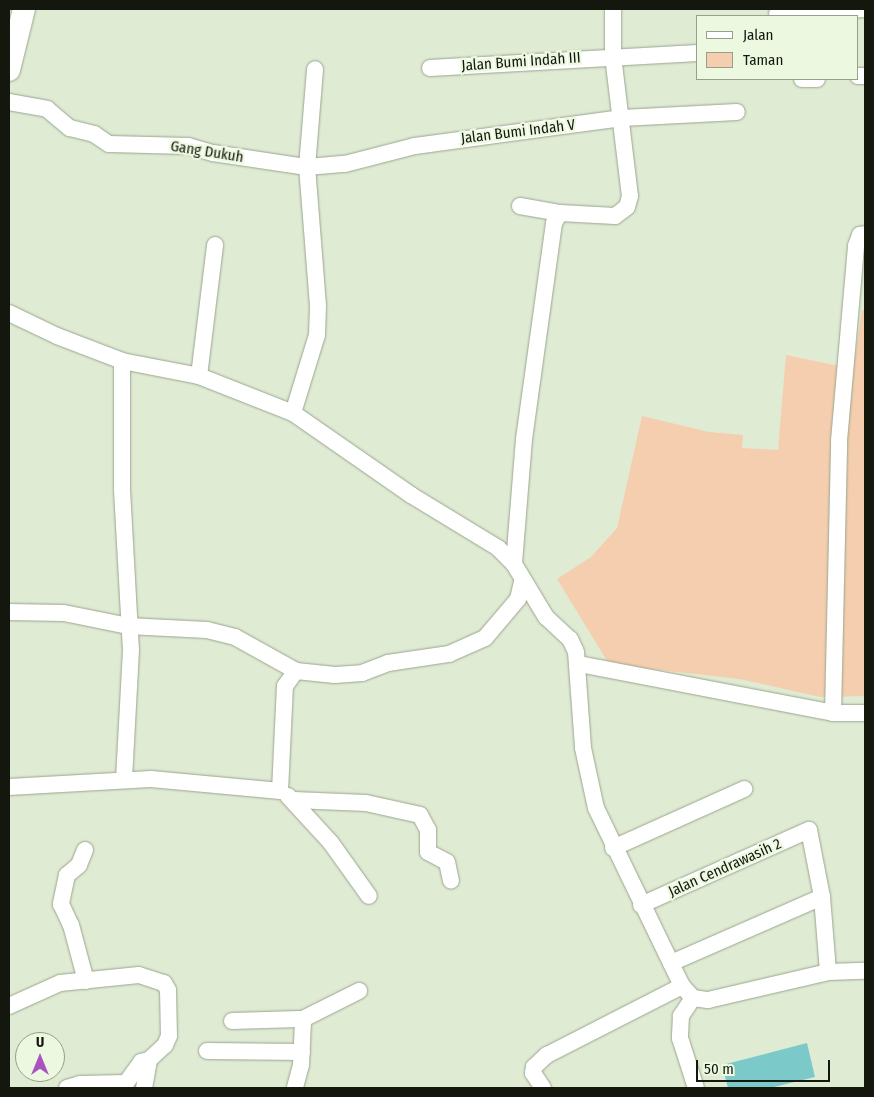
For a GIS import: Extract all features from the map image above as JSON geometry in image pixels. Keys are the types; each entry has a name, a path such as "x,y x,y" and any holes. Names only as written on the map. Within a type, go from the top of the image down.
{"main road":[{"path":"9,70 18,13"}],"street":[{"path":"520,206 560,213 614,216 628,207 628,163 613,56 613,9"},
{"path":"777,13 865,9"},
{"name":"Jalan Bumi Indah III","path":"430,68 613,56 696,53"},
{"path":"293,413 317,334 318,306 307,167 316,69"},
{"name":"Gang Dukuh","path":"9,102 47,109 70,128 94,134 109,144 188,146 213,153 307,167 345,164 414,146"},
{"name":"Jalan Bumi Indah V","path":"414,146 622,118 738,112"},
{"path":"514,564 524,439 553,232 560,213"},
{"path":"833,713 839,441 856,246 860,235 865,234"},
{"path":"199,376 215,245"},
{"path":"9,313 57,336 122,361 199,376 293,413 411,495 498,548 514,564 525,586 546,617 570,639 578,664 587,776 613,848 682,986 693,998 708,1000 828,972 865,971"},
{"path":"122,361 122,490 130,650 124,779"},
{"path":"9,612 64,613 128,626 207,630 235,637 296,671 335,675 362,673 388,663 449,654 485,638 518,599 525,586"},
{"path":"578,664 833,713 865,713"},
{"path":"296,671 285,686 287,796 331,843 368,896"},
{"path":"9,787 124,779 244,786 287,796 366,803 420,815 428,830 428,852 447,862 451,882"},
{"path":"613,848 744,789"},
{"name":"Jalan Cendrawasih 2","path":"641,905 808,830 822,897"},
{"path":"84,850 79,865 66,875 61,904 71,925 86,981"},
{"path":"671,963 822,897 828,972"},
{"path":"9,1006 43,989 86,981 138,975 164,983 168,990 170,1036 165,1045 149,1060 142,1062 126,1083 80,1084 67,1088"},
{"path":"543,1088 533,1073 534,1068 547,1054 682,986"},
{"path":"232,1022 301,1020 359,990"},
{"path":"693,998 684,1009 680,1038 696,1088"},
{"path":"295,1088 302,1052 304,1025 301,1020"},
{"path":"207,1051 302,1052"},
{"path":"144,1088 149,1060"}],"green space":[{"path":"862,310 865,310 865,696 820,697 739,679 609,664 557,579 591,557 617,528 642,416 709,432 743,435 742,448 778,450 786,355 853,369"}],"water":[{"path":"807,1043 815,1077 770,1088 728,1088 722,1065"}]}
